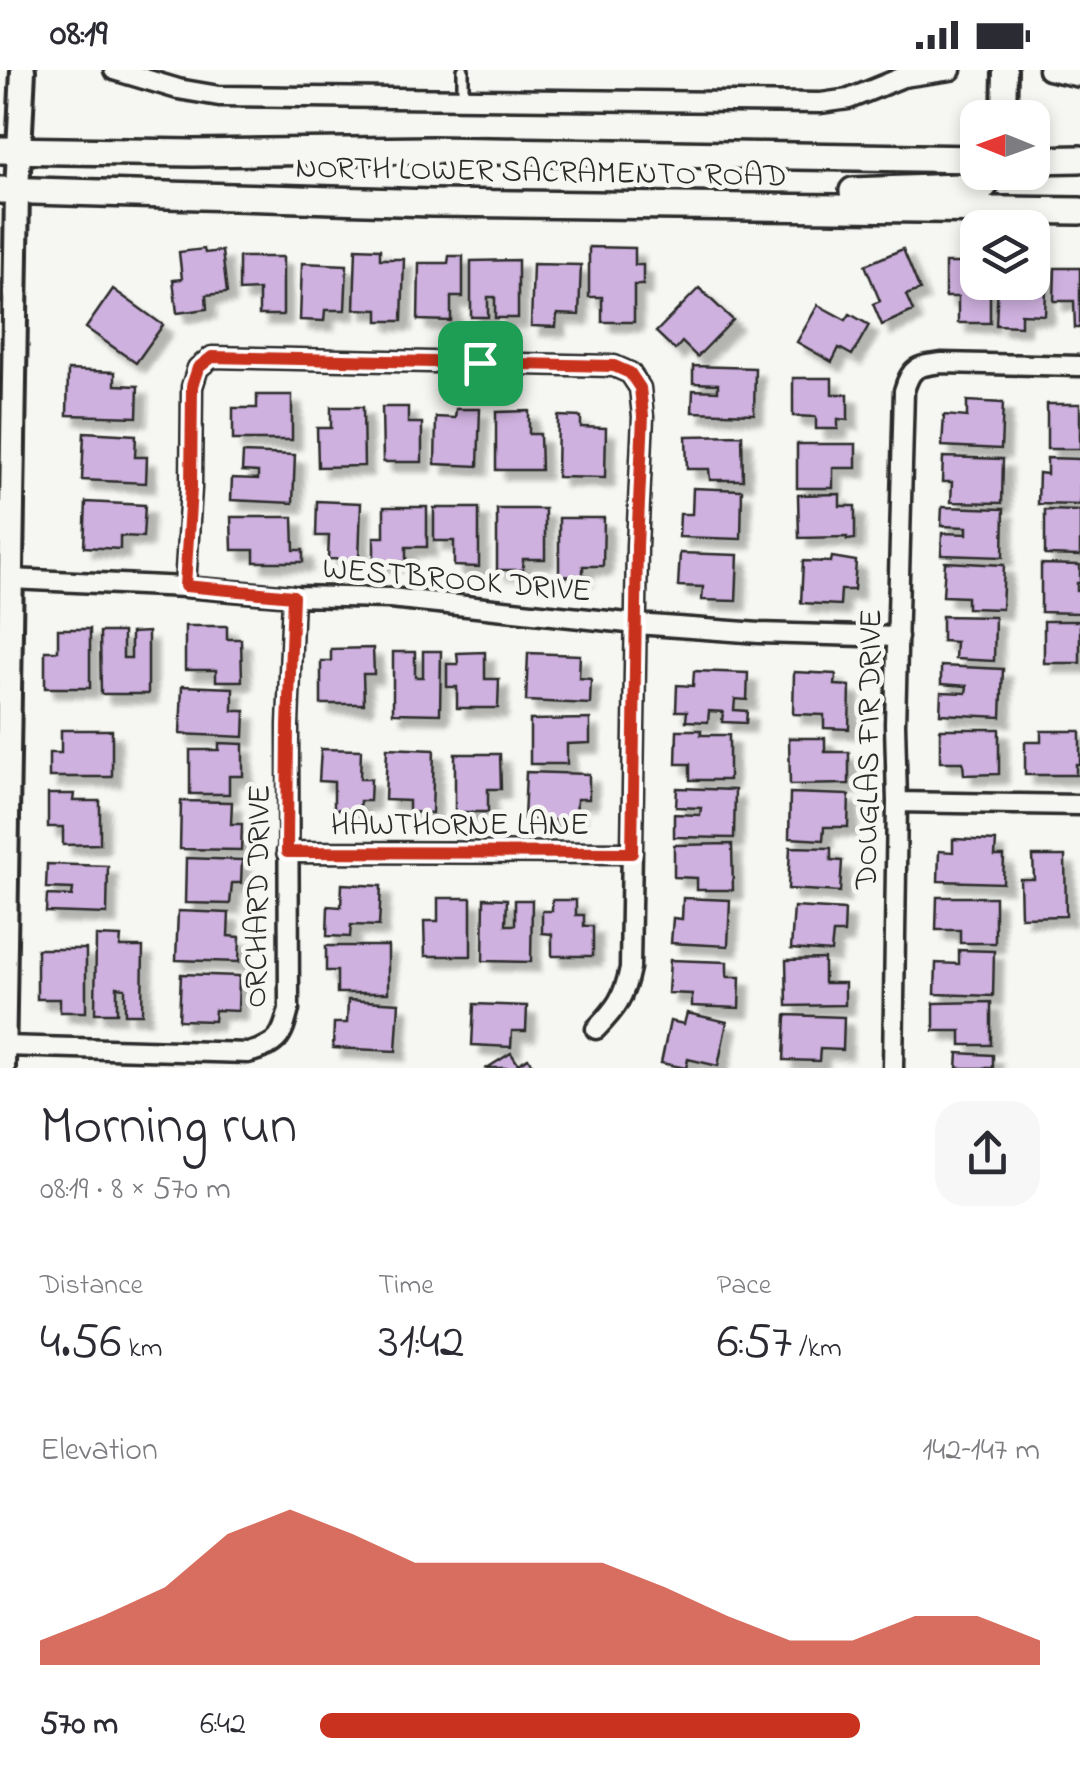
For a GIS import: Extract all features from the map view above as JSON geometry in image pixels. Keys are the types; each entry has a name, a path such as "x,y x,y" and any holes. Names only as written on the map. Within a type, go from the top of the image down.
{"main road":[{"name":"NORTH LOWER SACRAMENTO ROAD","path":"9,150 432,150 960,160"},
{"path":"1050,160 1080,159"},
{"path":"785,207 833,192 960,187"},
{"name":"NORTH LOWER SACRAMENTO ROAD","path":"8,191 431,203 1080,211"}],"street":[{"path":"4,1057 11,579 8,191 9,150 23,70"},
{"path":"114,70 178,89 219,96 821,103 849,99 903,77 951,70"},
{"path":"1004,70 1004,100"},
{"path":"1048,70 1080,77"},
{"path":"185,586 192,386 198,368 212,357 614,366 630,373 640,388 643,416 630,968 616,1008 596,1029"},
{"name":"DOUGLAS FIR DRIVE","path":"893,1068 895,724 904,390 909,374 920,366 942,362 1080,366"},
{"name":"WESTBROOK DRIVE","path":"11,579 390,598 759,634 898,637"},
{"name":"ORCHARD DRIVE","path":"4,1057 248,1052 270,1047 283,1032 289,1008 288,725 293,596"},
{"path":"897,802 1080,805"},
{"name":"HAWTHORNE LANE","path":"287,852 632,853"}],"lane":[{"path":"463,70 463,98"}],"building":[{"path":"589,247 635,248 635,265 643,265 643,285 634,285 634,322 602,322 602,297 589,297"},
{"path":"356,248 380,249 380,259 404,259 402,321 378,321 378,310 354,309"},
{"path":"204,249 205,253 222,251 227,293 206,295 207,309 177,313 173,280 182,279 179,252"},
{"path":"903,249 920,290 906,295 913,311 882,325 873,304 880,301 865,265"},
{"path":"449,256 463,256 463,297 451,297 451,321 418,320 419,263 448,263"},
{"path":"239,257 283,257 283,315 259,315 259,290 239,291"},
{"path":"518,260 518,318 495,318 495,297 488,297 488,317 471,317 471,261"},
{"path":"302,263 347,265 345,310 325,310 324,321 300,320"},
{"path":"945,263 960,263 960,300 990,300 990,323 958,323 958,297 945,297"},
{"path":"533,264 581,265 579,315 557,314 556,327 531,326"},
{"path":"1055,268 1080,268 1080,328 1075,328 1074,301 1054,301"},
{"path":"699,288 733,320 697,357 682,342 675,350 656,332"},
{"path":"113,289 163,325 136,363 86,328"},
{"path":"997,300 1046,300 1045,315 1021,314 1021,326 996,325"},
{"path":"818,305 846,320 850,314 869,325 852,355 839,348 832,362 797,342"},
{"path":"693,366 755,368 754,414 692,412 693,390 718,391 718,384 693,383"},
{"path":"68,370 115,372 115,385 138,386 137,417 67,415"},
{"path":"793,378 832,378 832,394 848,394 848,420 838,419 838,429 816,429 816,417 793,416"},
{"path":"257,395 292,395 292,440 233,440 233,408 257,408"},
{"path":"967,401 1003,403 1001,449 942,446 944,415 967,417"},
{"path":"1047,404 1080,404 1080,449 1047,449"},
{"path":"331,407 363,407 364,466 318,467 317,428 331,428"},
{"path":"382,407 408,407 408,423 422,423 422,462 383,462"},
{"path":"456,409 480,409 478,466 435,464 436,417 455,418"},
{"path":"529,411 529,434 540,434 541,470 496,470 496,412"},
{"path":"558,416 581,417 581,427 606,428 605,478 557,477"},
{"path":"84,432 136,435 135,457 147,457 146,483 82,480"},
{"path":"742,435 743,480 710,480 709,469 687,469 686,436"},
{"path":"797,444 856,444 856,468 833,468 833,488 797,488"},
{"path":"243,453 295,455 293,503 231,500 232,478 258,479 258,472 242,471"},
{"path":"943,457 1003,459 1002,503 951,502 952,482 942,482"},
{"path":"1047,458 1080,459 1080,505 1038,504 1039,473 1047,474"},
{"path":"693,488 742,490 741,539 679,537 680,514 692,514"},
{"path":"840,494 840,506 855,506 855,539 799,538 798,495"},
{"path":"317,501 361,503 359,560 328,559 329,536 316,536"},
{"path":"86,502 145,505 143,537 120,536 120,549 84,547"},
{"path":"384,507 427,507 427,547 406,547 406,562 374,562 374,537 384,537"},
{"path":"942,507 1004,509 1003,557 941,555 942,533 967,534 967,527 941,526"},
{"path":"434,508 479,508 479,567 454,566 454,541 434,541"},
{"path":"497,509 545,509 545,559 523,559 523,570 497,570"},
{"path":"1045,510 1080,511 1080,556 1045,555"},
{"path":"231,517 293,517 294,550 303,550 303,562 254,562 254,550 232,550"},
{"path":"559,518 604,518 603,566 583,566 583,577 559,576"},
{"path":"680,553 738,555 736,601 702,600 703,587 678,586"},
{"path":"832,557 856,561 854,590 841,590 840,605 801,603 803,561 831,562"},
{"path":"945,562 1004,565 1002,609 967,608 967,597 943,596"},
{"path":"1041,564 1080,565 1080,613 1041,612"},
{"path":"942,616 995,617 994,661 955,659 956,642 942,641"},
{"path":"1044,621 1080,621 1080,663 1044,663"},
{"path":"185,626 227,626 227,639 241,639 242,681 216,681 216,670 185,670"},
{"path":"58,629 90,629 90,688 45,688 45,651 58,651"},
{"path":"100,632 123,632 123,658 131,658 131,633 148,632 148,694 101,694"},
{"path":"373,648 374,674 363,674 364,704 321,704 321,661 331,661 331,649"},
{"path":"423,651 441,651 440,714 393,713 393,652 415,652 415,677 423,677"},
{"path":"485,652 485,679 499,679 498,708 457,708 457,687 447,687 447,664 458,664 457,653"},
{"path":"528,653 580,655 579,678 591,679 590,704 526,701"},
{"path":"941,666 1003,669 1001,717 940,714 941,692 966,693 967,686 941,684"},
{"path":"694,671 748,673 747,700 735,699 734,710 747,711 746,723 722,722 723,712 709,711 708,722 686,721 687,711 676,711 677,685 693,686"},
{"path":"794,672 836,674 835,685 850,686 849,729 824,728 824,715 793,714"},
{"path":"182,686 233,688 233,711 245,711 244,737 180,734"},
{"path":"590,719 590,743 567,744 567,764 530,764 530,720"},
{"path":"940,729 999,729 999,774 964,775 963,762 940,762"},
{"path":"61,730 112,730 112,777 49,777 49,753 61,753"},
{"path":"677,730 729,735 729,780 690,780 690,764 676,764"},
{"path":"1041,731 1080,731 1076,775 1025,775 1025,742 1041,742"},
{"path":"789,738 825,738 825,752 849,752 849,784 790,785"},
{"path":"219,743 243,744 243,776 229,776 229,794 190,794 190,750 219,750"},
{"path":"387,748 434,750 432,813 409,812 409,801 385,800"},
{"path":"321,749 361,750 360,779 371,779 370,801 360,801 359,810 334,809 334,782 319,781"},
{"path":"455,754 500,754 501,789 488,789 488,812 455,812"},
{"path":"526,772 589,774 589,799 577,799 576,821 524,819"},
{"path":"677,788 735,790 734,838 674,837 674,814 700,815 701,808 676,807"},
{"path":"790,793 849,795 848,827 824,827 823,840 789,838"},
{"path":"48,794 74,794 73,801 100,801 100,844 63,845 63,827 48,827"},
{"path":"181,801 232,802 231,824 242,824 241,850 180,849"},
{"path":"953,839 996,841 995,856 1004,856 1003,883 938,881 939,851 953,852"},
{"path":"732,844 733,890 697,890 697,878 674,877 674,845"},
{"path":"790,847 831,848 831,860 842,861 840,892 788,889"},
{"path":"1033,856 1065,856 1066,916 1021,917 1020,879 1034,879"},
{"path":"186,858 242,860 241,883 232,883 230,904 185,903"},
{"path":"47,864 108,866 107,914 46,912 47,895 72,896 73,889 46,888"},
{"path":"342,884 381,886 379,926 351,925 350,937 327,936 328,906 341,907"},
{"path":"937,897 995,897 995,943 960,943 960,930 936,930"},
{"path":"438,898 471,898 471,956 425,956 424,921 438,921"},
{"path":"484,898 507,899 506,925 515,925 515,900 532,900 531,962 483,961"},
{"path":"683,898 730,900 728,946 671,943 673,918 682,919"},
{"path":"552,900 576,900 576,915 584,915 584,926 593,926 593,956 552,956 552,934 542,933 542,911 552,911"},
{"path":"794,907 845,910 844,933 833,933 831,952 791,949"},
{"path":"178,911 229,913 228,936 240,937 239,962 176,960"},
{"path":"96,936 121,937 120,947 143,947 142,1014 125,1014 125,988 117,987 117,1013 95,1013"},
{"path":"326,946 388,946 388,993 337,993 337,971 326,971"},
{"path":"37,949 86,949 86,1012 60,1012 60,999 37,999"},
{"path":"959,950 994,951 993,996 935,994 936,963 959,964"},
{"path":"824,959 824,983 845,983 845,1005 787,1006 786,960"},
{"path":"670,960 727,962 727,977 740,977 739,1008 692,1006 692,994 668,993"},
{"path":"181,974 239,976 238,1011 215,1010 214,1021 179,1020"},
{"path":"348,1000 399,1003 396,1051 333,1048 334,1023 347,1023"},
{"path":"991,1002 991,1045 961,1045 961,1031 934,1031 934,1003"},
{"path":"474,1004 527,1006 526,1031 512,1031 511,1047 472,1045"},
{"path":"687,1013 727,1022 718,1066 688,1059 686,1068 661,1063 670,1021 684,1024"},
{"path":"786,1015 844,1017 843,1050 820,1049 819,1061 784,1060"},
{"path":"511,1053 518,1064 528,1058 534,1068 487,1068"},
{"path":"958,1053 993,1055 993,1068 957,1068"}],"route":[{"path":"212,357 480,363 614,366 630,373 640,388 643,416 632,853 287,852 293,596 185,586 192,386 198,368 212,357"}]}
